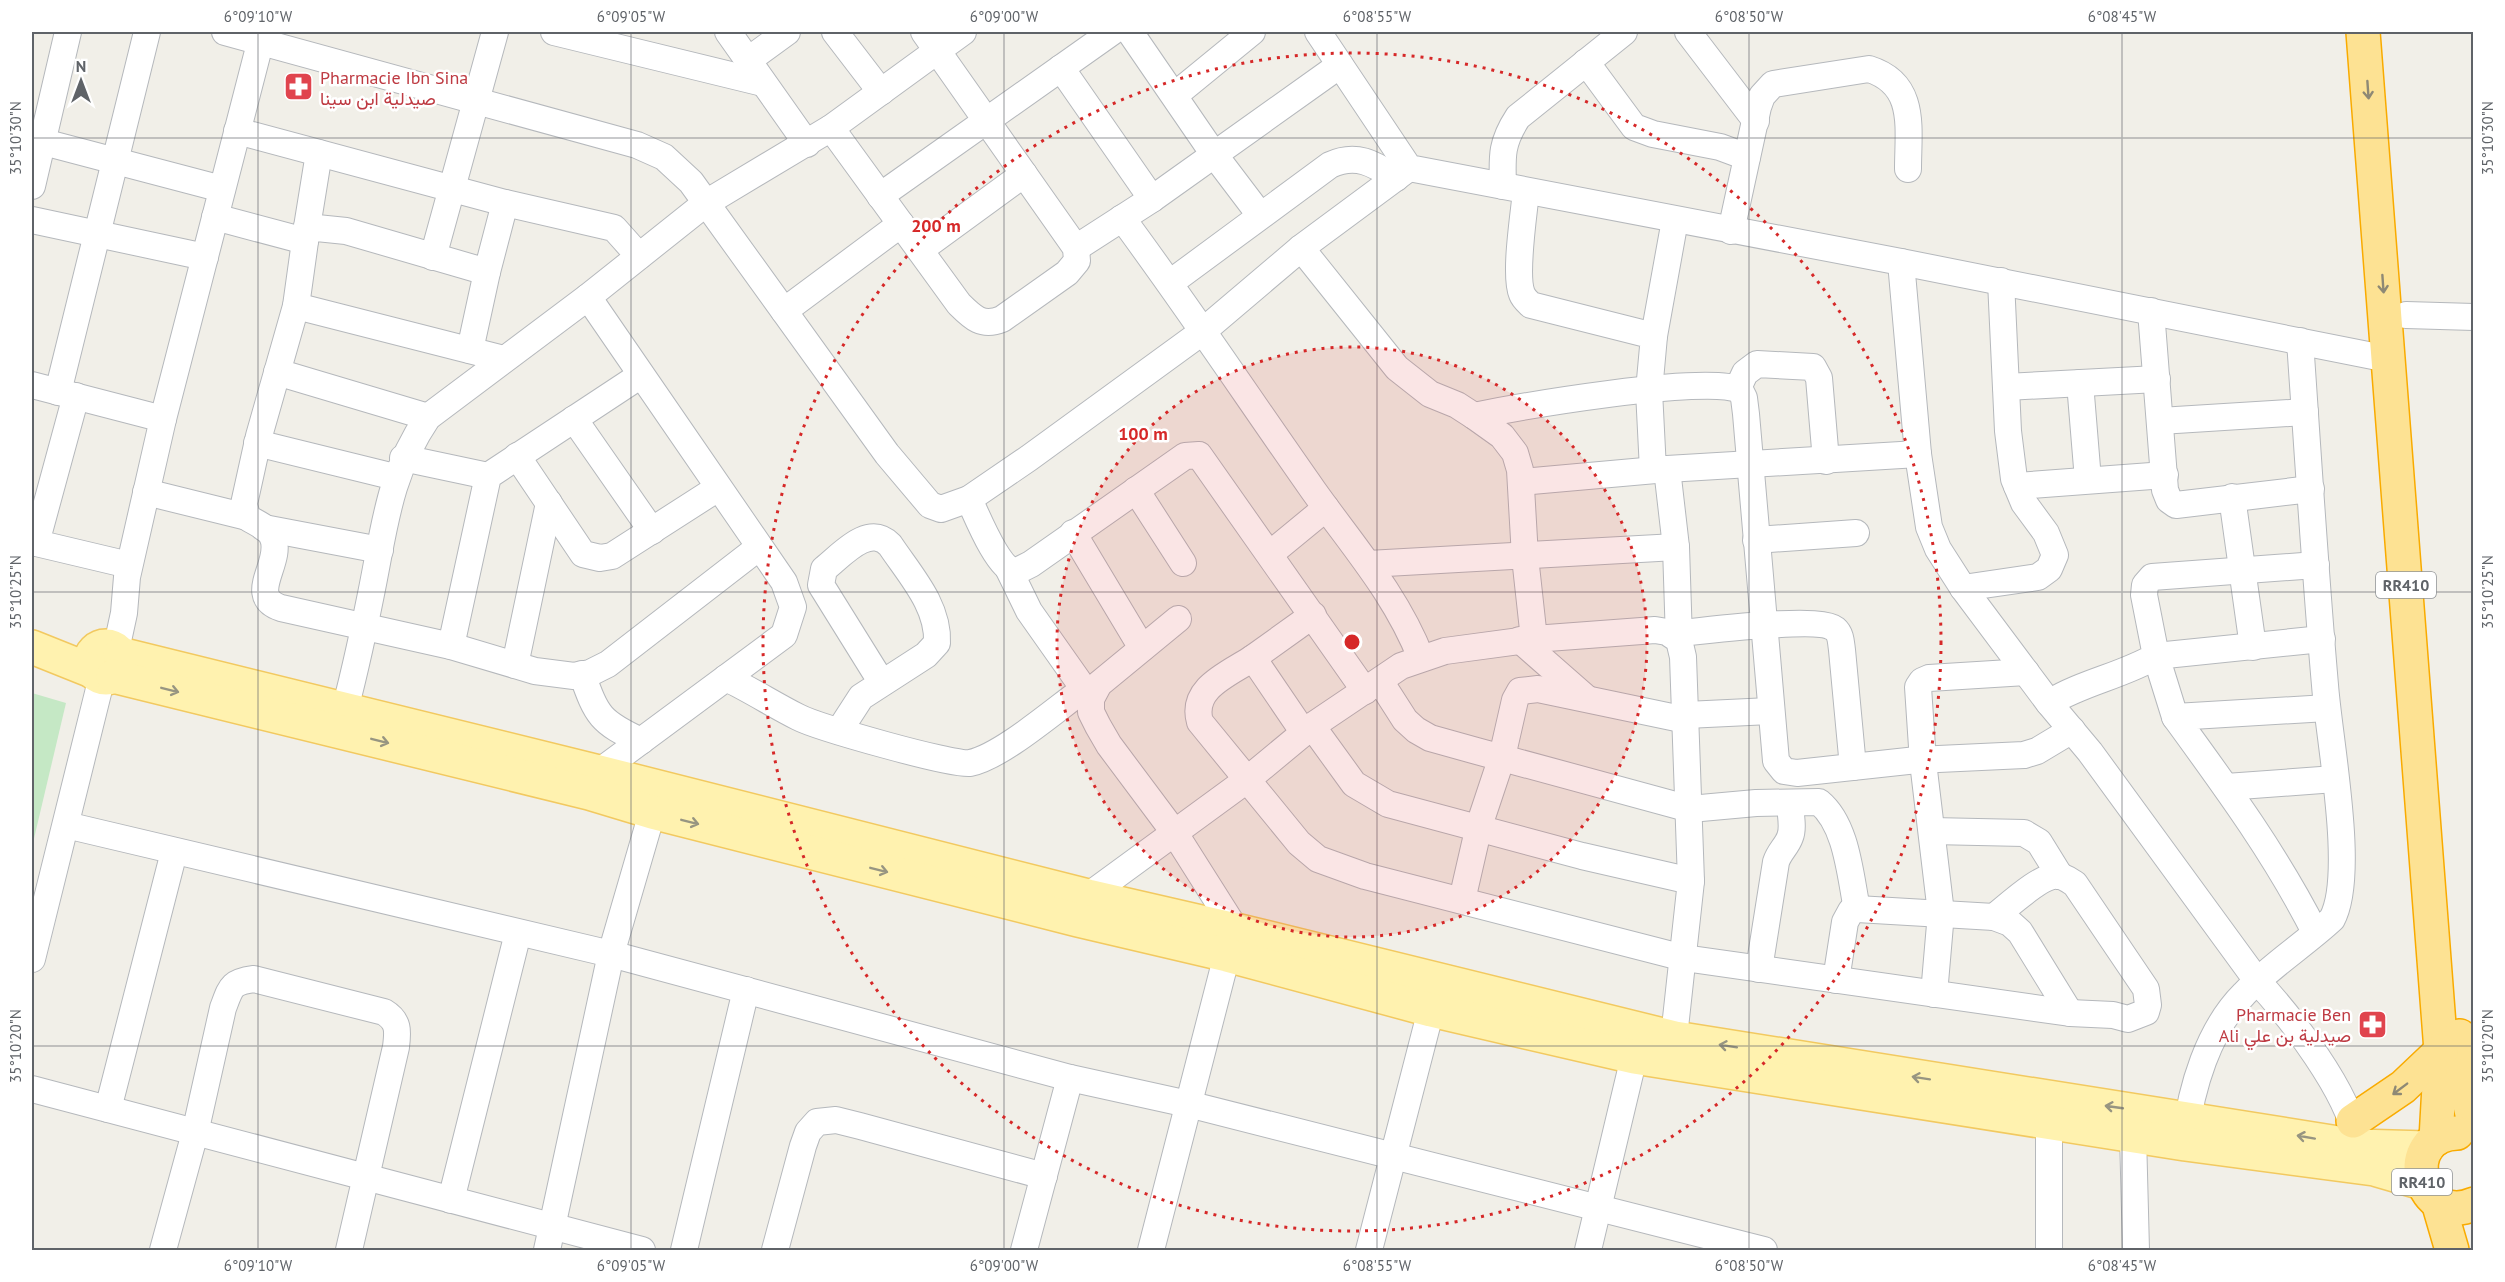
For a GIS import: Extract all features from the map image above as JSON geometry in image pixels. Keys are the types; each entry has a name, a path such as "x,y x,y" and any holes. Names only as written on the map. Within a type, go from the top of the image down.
{"highway":[{"name":"RR410","path":"2363,32 2442,1051 2432,1144 2421,1165 2452,1251"},
{"name":"RR410","path":"2385,32 2406,315 2466,1028 2463,1074 2474,1123"},
{"path":"2355,1133 2442,1051"},
{"path":"2432,1144 2449,1133 2464,1132 2474,1136"},
{"name":"RR410","path":"2430,1193 2459,1208 2474,1204"}],"main road":[{"path":"32,646 106,661 594,782 656,800 1083,908 1231,942 1634,1043"},
{"path":"1231,942 1431,1010 1673,1051 2186,1130 2374,1169 2430,1193"},
{"path":"2048,1110 2133,1135 2186,1130 2355,1133 2432,1144"}],"street":[{"path":"32,186 37,141 68,32"},
{"path":"128,571 34,542 67,394 114,161 147,32"},
{"path":"225,32 262,36 637,145 664,157 678,169 706,203 887,454 930,505 941,509 969,499 1202,332 1302,248 1402,173"},
{"path":"433,257 495,32"},
{"path":"554,32 763,83"},
{"path":"728,32 807,144"},
{"path":"747,61 787,32"},
{"path":"835,32 881,92"},
{"path":"342,720 399,467 428,417 588,297 706,203 807,144 881,92 930,41 963,32"},
{"path":"880,196 1112,32"},
{"path":"1130,32 1213,153 1260,216"},
{"path":"1174,95 1221,41 1252,32"},
{"path":"1318,32 1340,65 1402,173"},
{"path":"1624,32 1518,117 1512,125 1502,150 1515,189 1520,286 1524,298 1531,305 1654,336"},
{"path":"1688,32 1756,121"},
{"path":"32,958 106,661 124,613 128,571 163,419 262,36"},
{"path":"831,128 959,304 977,321 984,323 1002,319 1060,279 1077,261 1076,248 930,41"},
{"path":"1586,62 1634,127 1653,134 1720,147 1747,157"},
{"path":"1076,248 1152,199 1213,153 1340,65"},
{"path":"1061,68 1152,199"},
{"path":"1731,231 1762,96 1773,84 1861,69 1880,72 1895,81 1908,107 1908,169"},
{"path":"237,131 505,203 614,228 639,256"},
{"path":"37,141 222,189"},
{"path":"318,153 296,306 257,443 244,504 256,522 273,539 273,561 265,586 268,602 281,608 451,646 515,665 560,675 582,674 608,664 758,548"},
{"path":"1170,283 1330,165 1341,160 1370,162 1402,173 1515,189 2001,281 2388,359"},
{"path":"920,250 1024,174"},
{"path":"470,351 505,203"},
{"path":"215,217 306,234 346,231 487,272"},
{"path":"1122,218 1368,564 1401,614 1421,658"},
{"path":"32,220 205,257"},
{"path":"1673,1051 1691,881 1690,809 1683,657 1679,637 1677,547 1660,469 1649,391 1654,336 1675,220"},
{"path":"784,311 901,224"},
{"path":"1302,248 1397,368 1430,394 1457,405 1510,444 1518,461 1521,482 1527,640 1587,700"},
{"path":"1901,262 1918,454 1929,527 1938,549 1963,588 2049,703 2072,730 2258,982 2280,1006 2334,1086 2355,1133"},
{"path":"1963,588 2038,577 2053,563 2052,545 2024,502 2017,486 2008,431 2001,281"},
{"path":"588,297 758,548 784,582 793,607 793,615 784,635 641,741 594,782"},
{"path":"296,306 504,359"},
{"path":"2151,311 2166,494 2176,505 2311,489"},
{"path":"2406,315 2474,317"},
{"path":"2186,1130 2199,1072 2230,1010 2258,982 2332,919 2339,907 2342,890 2300,341"},
{"path":"1738,388 1745,373 1757,364 1813,367 1819,378 1826,461"},
{"path":"277,372 428,417"},
{"path":"257,443 399,467 488,476 641,375"},
{"path":"2006,387 2157,379"},
{"path":"2080,383 2088,480"},
{"path":"32,385 163,419"},
{"path":"1474,416 1525,405 1649,391 1723,386 1738,388"},
{"path":"1738,388 1744,398 1770,711 1779,769 1797,772 2032,753 2072,730"},
{"path":"2160,421 2305,412"},
{"path":"574,419 652,531"},
{"path":"1521,482 1660,469 1749,466 1918,454"},
{"path":"1009,570 1015,572 1023,569 1185,456 1200,455 1313,615 1373,686 1416,730 1430,738 1690,809 1819,802 1826,808 1845,849 1857,909"},
{"path":"517,456 583,554 592,557 612,556 718,488"},
{"path":"2017,486 2165,475"},
{"path":"451,646 488,476"},
{"path":"1136,490 1183,563"},
{"path":"146,492 256,522 380,550"},
{"path":"2232,497 2253,647"},
{"path":"969,499 987,537 1009,570 1029,611 1088,694 1091,712 1109,745 1174,832 1231,942 1151,1251"},
{"path":"515,665 549,504"},
{"path":"1270,554 1326,508"},
{"path":"1073,533 1142,648"},
{"path":"1756,540 1856,533"},
{"path":"839,731 861,697 926,655 937,643 938,627 928,602 890,545 882,537 871,536 862,539 824,569 821,585 882,683"},
{"path":"1368,564 1677,547"},
{"path":"2315,932 2292,887 2226,787 2175,717 2156,656 2144,589 2149,579 2159,575 2316,565"},
{"path":"1313,615 1203,692 1197,707 1200,722 1299,843 1318,858 1365,876 1684,958 2070,1013 2134,1019 2146,1012 2148,996 2141,980 2075,884 2060,876 2039,842 2024,833 1932,831"},
{"path":"726,678 798,718 949,762 970,763 990,755 1088,694 1178,619"},
{"path":"1083,908 1174,832 1248,779 1308,730 1401,666 1421,658 1476,645 1655,630 1679,637 1763,625 1822,624 1838,632 1853,767"},
{"path":"2049,703 2080,686 2132,669 2156,656 2322,639"},
{"path":"1253,658 1308,730 1354,784 1367,794 1388,804 1479,826 1582,856 1691,881"},
{"path":"1934,994 1941,913 1923,762 1918,693 1922,681 1929,678 2026,672"},
{"path":"582,674 600,717 608,724 641,741"},
{"path":"1462,900 1479,826 1502,757 1515,700 1520,692 1538,689 1686,718 1770,711"},
{"path":"2175,717 2327,708"},
{"path":"2226,787 2335,779"},
{"path":"550,1240 611,954 656,800"},
{"path":"1759,969 1776,862 1779,852 1790,838 1790,803"},
{"path":"66,825 611,954 1070,1078 1188,1104 1392,1158 1764,1251"},
{"path":"108,1109 174,852"},
{"path":"1994,917 2047,878 2060,876"},
{"path":"1836,980 1845,922 1851,911 1857,909 1994,917 2010,923 2020,932 2070,1013"},
{"path":"451,1200 518,933"},
{"path":"163,1251 195,1133 223,1008 230,989 237,981 254,978 384,1012 395,1022 398,1032 396,1047 349,1251"},
{"path":"684,1251 746,990"},
{"path":"1369,1251 1431,1010"},
{"path":"1588,1251 1599,1210 1634,1043"},
{"path":"1024,1251 1070,1078"},
{"path":"32,1089 451,1200 550,1240 642,1251"},
{"path":"2048,1110 2049,1251"},
{"path":"775,1251 803,1146 808,1132 817,1122 836,1120 1044,1176"},
{"path":"2133,1135 2136,1251"}],"green space":[{"path":"32,693 66,703 32,847"}],"place":[{"name":"Pharmacie Ibn Sina صيدلية ابن سينا","path":"299,87"},
{"name":"Pharmacie Ben Ali صيدلية بن علي","path":"2372,1024"}]}
